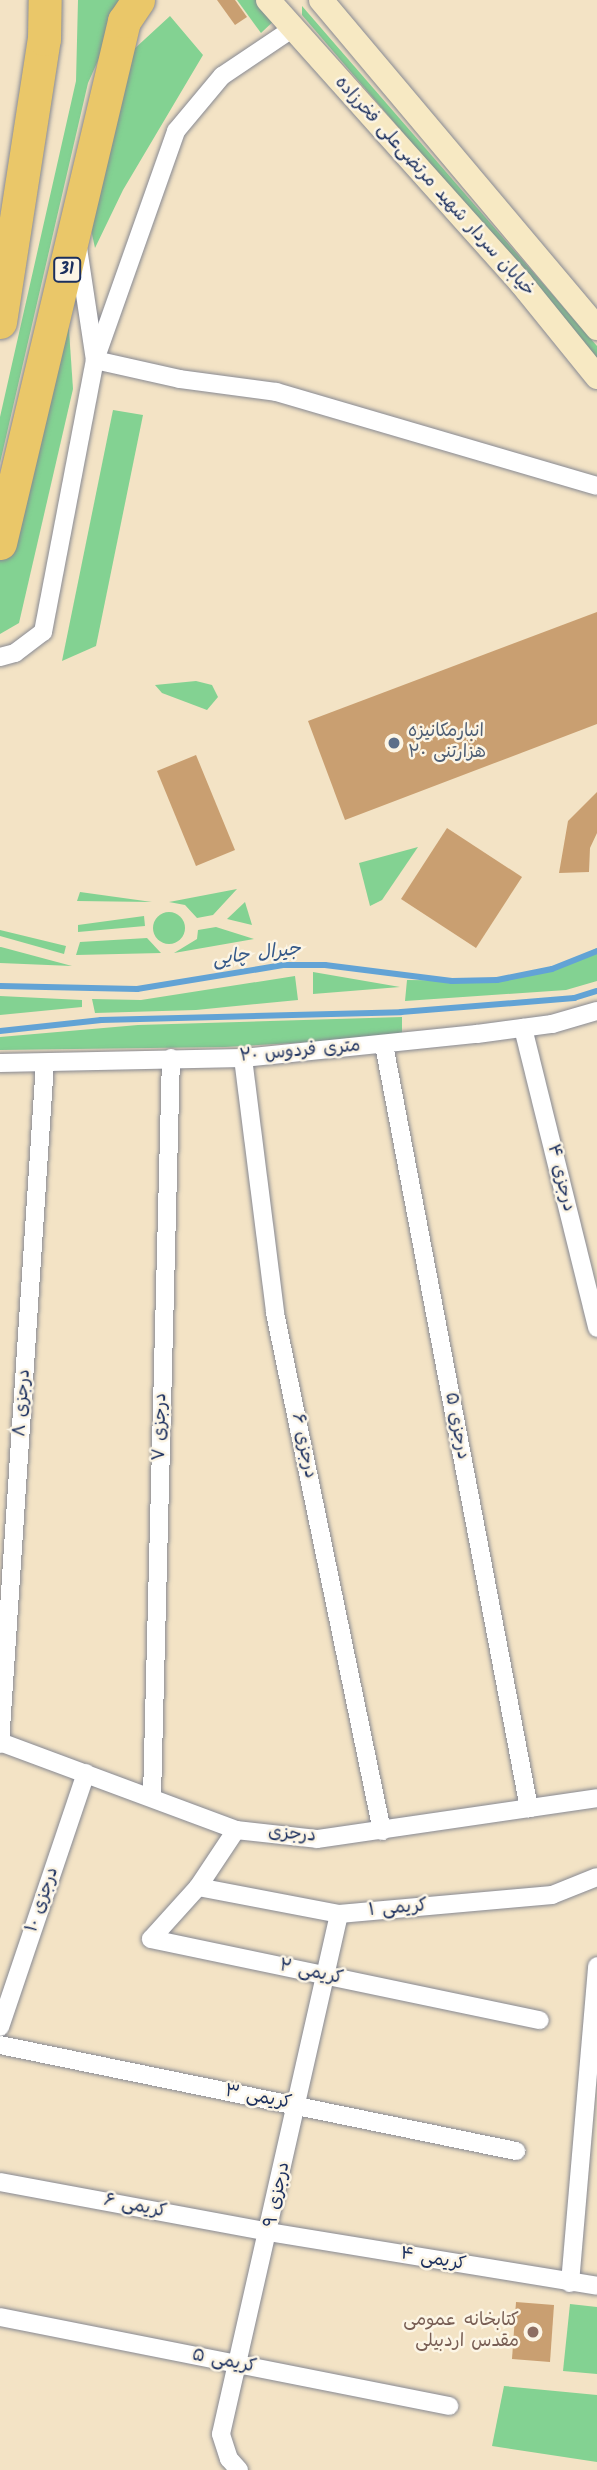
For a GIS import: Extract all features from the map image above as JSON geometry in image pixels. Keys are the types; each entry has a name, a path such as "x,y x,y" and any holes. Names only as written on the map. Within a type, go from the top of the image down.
{"highway":[{"path":"0,321 44,39 45,0"},
{"name":"31","path":"0,543 124,21 138,0"}],"main road":[{"name":"خیابان سردار شهید مرتضی‌علی فخرزاده","path":"268,0 520,283 597,377"},
{"name":"خیابان سردار شهید مرتضی‌علی فخرزاده","path":"321,0 597,328"}],"street":[{"path":"0,657 15,653 43,632 95,360 176,131 222,76 292,29"},
{"path":"75,234 95,360"},
{"path":"95,360 180,379 276,392 597,486"},
{"name":"۲۰ متری فردوس","path":"0,1063 243,1058 523,1028 597,1011"},
{"name":"درجزی ۴","path":"523,1028 597,1328"},
{"name":"درجزی ۵","path":"384,1045 529,1808"},
{"name":"درجزی ۷","path":"152,1797 170,1058"},
{"name":"درجزی ۶","path":"243,1058 275,1313 382,1831"},
{"name":"درجزی ۸","path":"0,1743 45,1063"},
{"name":"درجزی","path":"0,1743 236,1830 317,1839 597,1798"},
{"name":"درجزی ۱۰","path":"0,2027 86,1773"},
{"path":"198,1887 236,1830"},
{"name":"کریمی ۱","path":"198,1887 338,1914 552,1895 597,1877"},
{"name":"کریمی ۲","path":"198,1887 150,1939 540,2020"},
{"name":"درجزی ۹","path":"239,2470 229,2459 221,2434 270,2232 338,1914"},
{"path":"570,2283 597,1966"},
{"name":"کریمی ۳","path":"0,2045 516,2151"},
{"name":"کریمی ۶","path":"0,2182 270,2232"},
{"name":"کریمی ۴","path":"270,2232 597,2286"},
{"name":"کریمی ۵","path":"0,2317 449,2406"}],"green space":[{"path":"78,0 125,0 88,83 0,463 0,417 76,81"},
{"path":"237,0 264,0 278,17 261,33"},
{"path":"302,6 597,346 597,359 302,15"},
{"path":"170,16 203,55 123,190 95,248 90,225 132,51"},
{"path":"66,286 73,389 19,623 0,634 0,546"},
{"path":"113,410 143,415 96,646 62,661"},
{"path":"196,681 212,685 218,697 207,710 162,693 155,685"},
{"path":"418,847 382,900 370,906 359,863"},
{"path":"237,889 213,915 197,918 185,905 169,902"},
{"path":"80,892 152,902 77,901"},
{"path":"245,902 252,925 227,919"},
{"path":"169,912 180,917 185,928 180,939 169,944 158,939 153,928 158,917"},
{"path":"144,916 145,926 78,932 78,925"},
{"path":"216,927 254,939 174,953 197,939 198,930"},
{"path":"0,930 66,946 64,954 0,936"},
{"path":"147,938 161,953 76,955 80,942"},
{"path":"1,947 72,966 0,963"},
{"path":"597,948 597,981 566,990 405,1001 407,980 496,981 551,971"},
{"path":"313,972 400,987 313,994"},
{"path":"295,976 298,1000 196,1010 95,1013 92,999 141,1000"},
{"path":"0,996 82,1000 82,1007 0,1015"},
{"path":"402,1017 402,1037 225,1047 0,1050 0,1037 138,1025"},
{"path":"570,2304 597,2307 597,2374 563,2371"},
{"path":"504,2386 597,2395 597,2462 492,2446"}],"building":[{"path":"217,0 235,0 247,17 235,25"},
{"path":"597,612 597,724 345,820 308,721"},
{"path":"196,755 235,850 196,866 157,771"},
{"path":"597,792 597,833 590,848 589,872 559,873 568,821"},
{"path":"447,828 522,877 476,948 401,899"},
{"name":"کتابخانه عمومی مقدس اردبیلی","path":"516,2302 554,2305 550,2362 512,2359"}],"waterway":[{"name":"جیرال چایی","path":"0,986 137,989 283,965 325,965 452,981 497,980 552,969 597,951"},
{"name":"جیرال چایی","path":"0,1031 101,1020 401,1012 574,998 597,991"}],"place":[{"name":"انبارمکانیزه ۲۰ هزارتنی","path":"394,743"},
{"name":"کتابخانه عمومی مقدس اردبیلی","path":"533,2332"}]}
